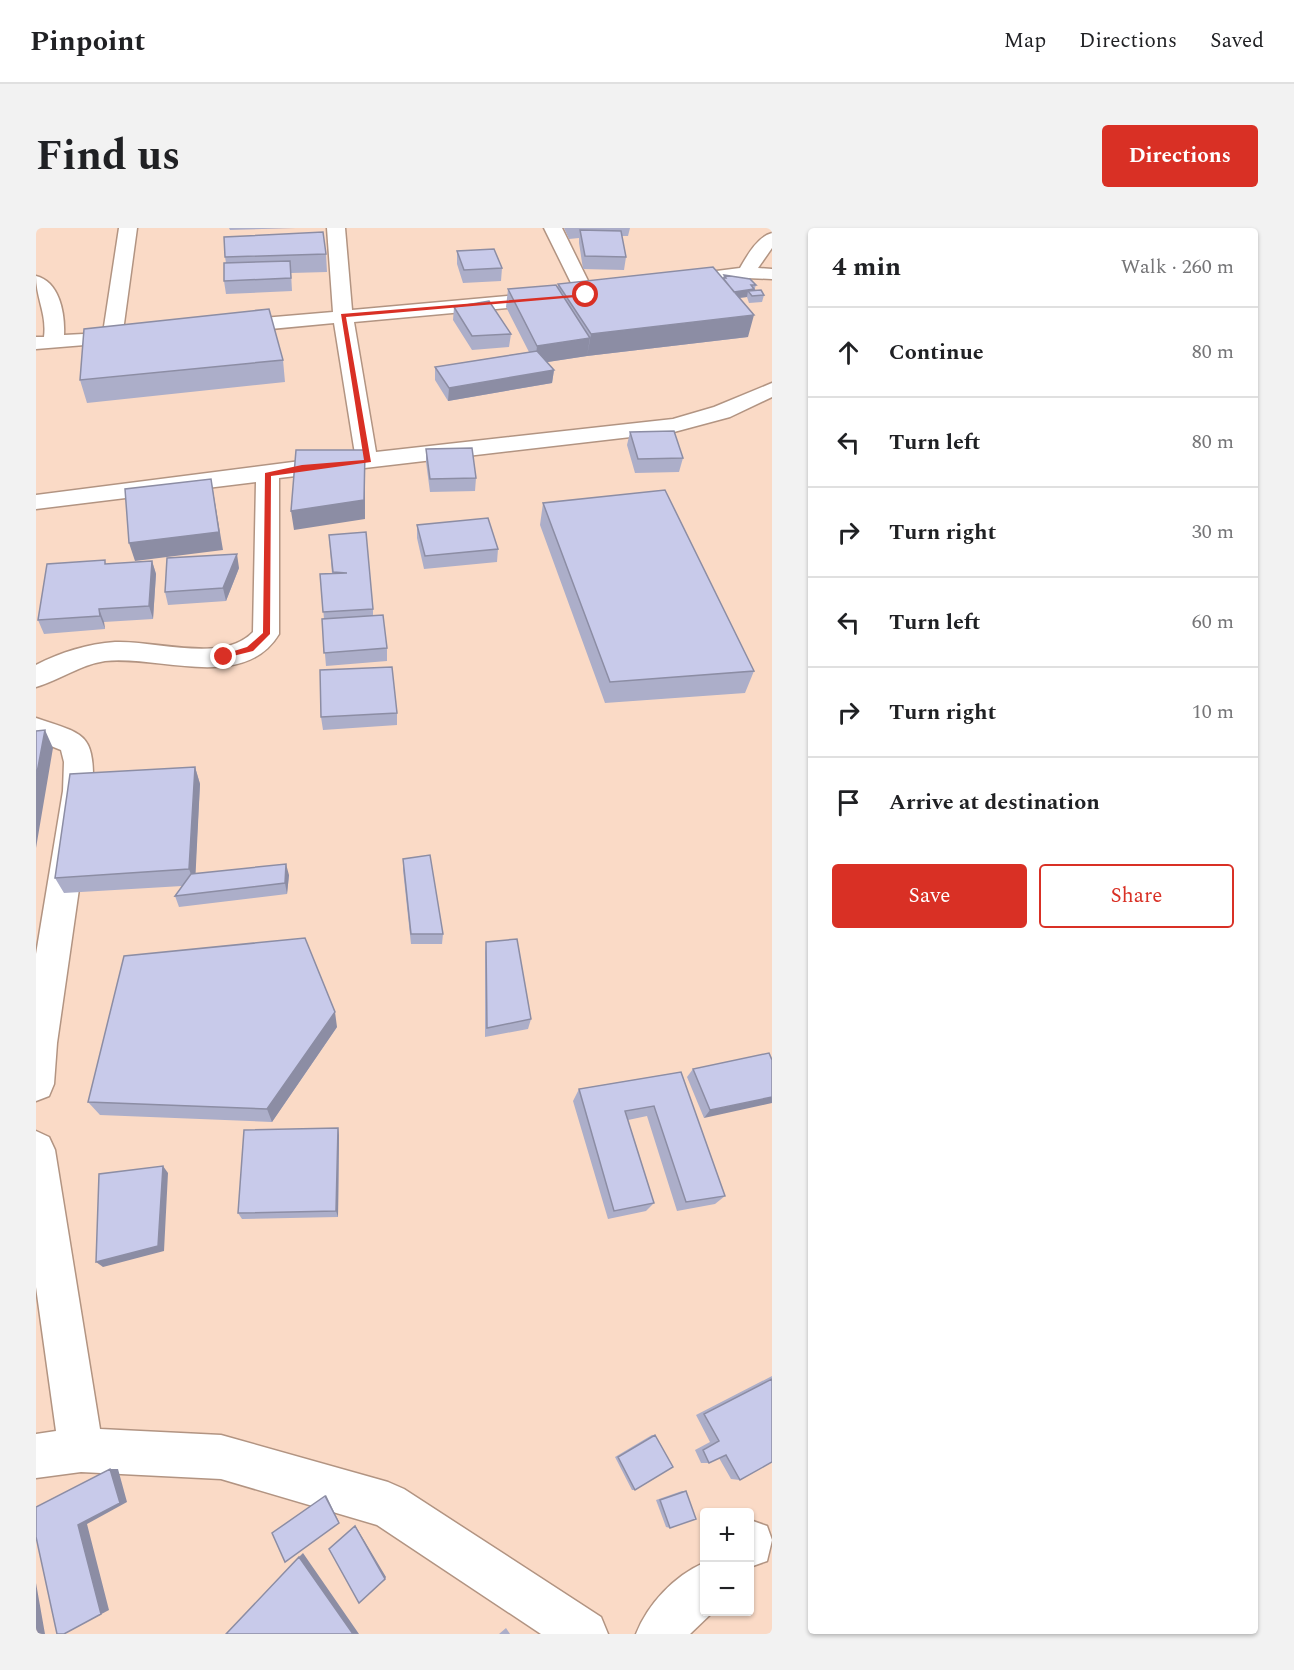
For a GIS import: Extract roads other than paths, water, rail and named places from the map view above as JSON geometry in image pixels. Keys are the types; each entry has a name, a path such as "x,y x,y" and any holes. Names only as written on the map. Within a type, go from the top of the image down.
{"street":[{"path":"112,339 128,228"},
{"path":"336,228 343,316 367,462"},
{"path":"553,228 586,295"},
{"path":"746,273 758,253 772,238"},
{"path":"655,286 746,273 772,274"},
{"path":"36,282 49,297 57,323 45,343"},
{"path":"205,330 609,292"},
{"path":"45,343 147,335"},
{"path":"36,502 268,474 302,467 367,462 674,425 722,412 772,389"},
{"path":"36,677 56,665 84,655 119,651 224,657 250,649 266,634 268,474"},
{"path":"36,729 71,740 81,754 78,791 39,1043 36,1084"},
{"path":"36,1150 81,1450"},
{"path":"36,1456 81,1450 221,1457 388,1505 584,1634"},
{"path":"660,1634 673,1617 700,1592"}]}
